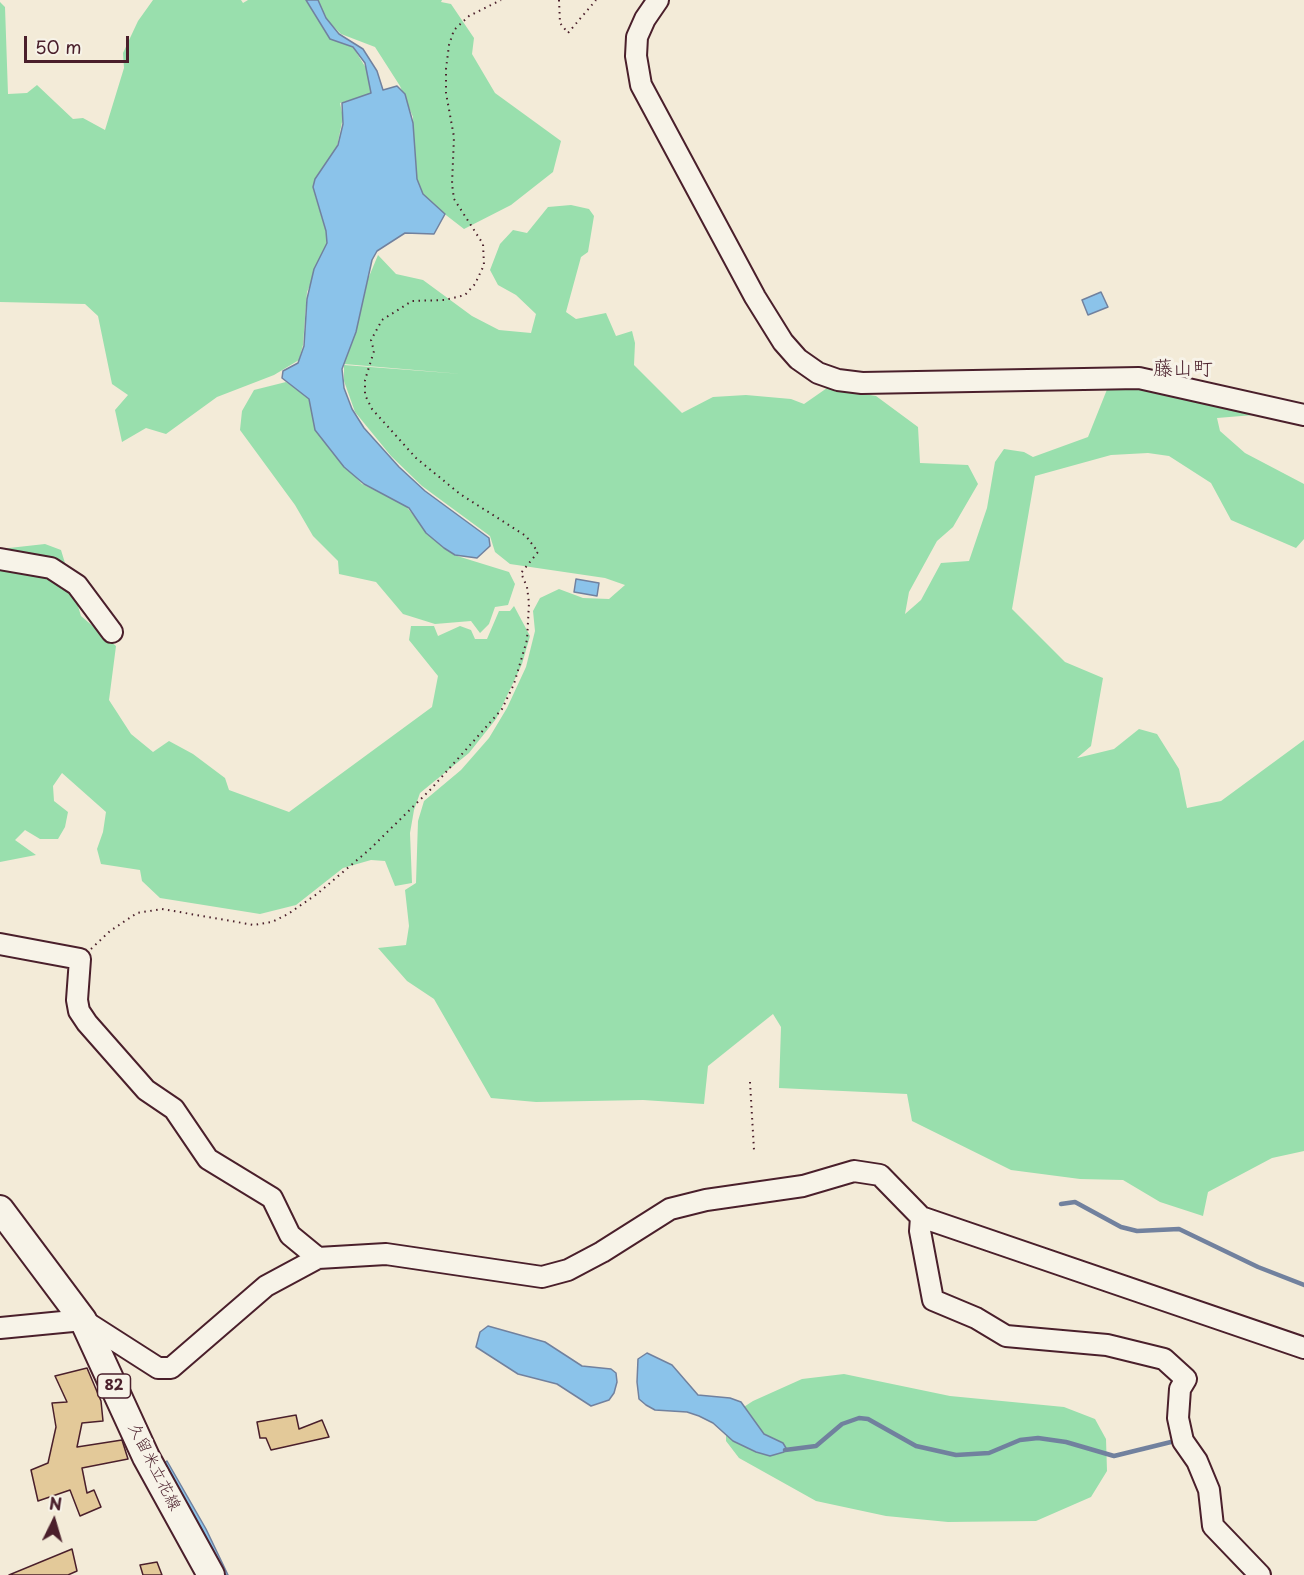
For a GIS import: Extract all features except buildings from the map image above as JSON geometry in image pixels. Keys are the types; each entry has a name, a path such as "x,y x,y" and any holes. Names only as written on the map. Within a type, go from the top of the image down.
{"main road":[{"name":"久留米立花線","path":"0,1209 83,1320 146,1457 211,1575"}],"street":[{"path":"658,0 645,19 638,37 636,56 641,85 755,297 783,342 798,359 818,373 838,380 862,383 1139,378 1304,415"},
{"path":"0,559 51,568 77,585 112,632"},
{"path":"0,944 80,959 77,1000 79,1011 87,1023 146,1090 174,1109 207,1159 272,1198 291,1235 318,1258"},
{"path":"0,1328 83,1320 158,1368 171,1368 266,1286 318,1258 386,1254 542,1277 568,1270 602,1252 670,1209 706,1200 803,1186 854,1171 880,1175 921,1217 1304,1348"},
{"path":"921,1217 920,1232 933,1300 976,1318 1006,1336 1107,1345 1164,1359 1186,1378 1180,1389 1178,1418 1183,1441 1197,1461 1209,1490 1213,1526 1260,1575"}],"path":[{"path":"80,959 110,931 137,913 162,909 254,925 272,922 288,914 369,850 430,789 502,709 514,684 527,640 529,603 527,587 521,573 538,552 526,536 460,494 416,458 372,409 365,394 365,380 374,351 371,340 382,321 412,301 445,300 465,295 475,284 484,265 483,244 454,199 452,183 454,137 446,93 446,69 449,45 454,30 469,16 501,0"},
{"path":"559,0 560,23 568,33 596,0"},
{"path":"750,1082 754,1150"}],"green space":[{"path":"153,0 241,0 243,3 248,0 306,0 330,39 353,47 366,68 371,94 340,103 343,117 337,147 315,181 313,188 327,235 327,245 307,292 303,345 299,360 274,375 217,397 166,434 146,428 122,442 115,410 128,395 112,384 98,316 85,304 0,302 0,2 5,7 8,94 27,93 37,85 73,119 83,118 105,130 124,68 123,53 138,21"},
{"path":"318,0 442,0 441,2 451,4 474,38 472,54 495,93 561,141 553,172 511,205 464,229 420,195 414,168 413,117 400,86 375,47 341,34 326,19"},
{"path":"571,205 589,209 594,216 588,252 581,257 566,312 576,319 606,313 616,336 632,331 635,343 634,365 682,413 713,397 746,395 791,399 804,404 827,388 876,396 918,427 920,463 968,465 978,484 953,527 937,541 909,592 905,614 921,600 941,563 969,561 987,508 995,462 1004,449 1024,452 1033,457 1088,437 1108,387 1127,369 1148,369 1194,381 1266,414 1217,418 1220,431 1245,453 1304,484 1304,539 1296,548 1231,520 1211,483 1169,456 1148,453 1111,455 1035,476 1012,609 1065,662 1103,678 1091,746 1077,758 1114,749 1139,729 1157,734 1179,769 1187,808 1221,801 1304,740 1304,1151 1272,1158 1208,1192 1203,1216 1160,1202 1123,1180 1080,1179 1011,1170 912,1121 907,1094 779,1088 781,1027 773,1014 708,1066 704,1104 643,1100 536,1102 491,1098 434,999 407,981 378,948 406,945 409,926 405,890 416,883 418,821 424,801 461,770 489,738 507,708 526,667 535,631 533,611 540,598 559,589 583,598 609,599 625,585 605,578 510,564 495,552 490,536 422,486 391,456 355,412 344,381 344,365 462,374 344,364 356,330 368,279 378,255 396,274 423,280 472,316 499,330 531,333 536,314 516,295 498,285 490,270 500,244 513,230 527,233 548,207"},
{"path":"286,382 309,397 317,431 362,484 405,505 432,538 454,555 509,572 515,584 508,605 495,607 489,624 480,633 471,621 435,624 403,614 376,582 339,574 338,561 313,536 295,505 240,430 242,411 254,390"},
{"path":"45,544 61,550 81,616 116,646 109,700 131,734 153,752 169,741 193,754 225,778 229,790 289,812 432,707 438,676 409,640 411,626 434,626 438,636 460,626 471,630 475,639 487,639 499,611 510,611 514,606 530,636 522,664 496,719 469,753 420,793 410,833 412,883 395,886 385,861 371,860 343,868 296,905 260,914 160,898 142,881 140,870 101,864 97,849 103,832 106,812 62,773 53,786 54,801 68,812 65,827 58,839 40,839 25,830 15,840 36,855 0,862 0,549"},
{"path":"844,1374 950,1396 1064,1407 1095,1419 1106,1439 1107,1471 1091,1497 1036,1521 948,1522 886,1516 816,1501 739,1458 726,1441 726,1428 733,1414 753,1401 802,1379"}],"water":[{"path":"306,0 318,0 326,18 339,34 363,49 377,71 383,90 397,86 405,94 413,123 417,179 423,194 445,214 434,234 405,233 377,251 372,260 356,332 342,369 344,388 352,409 364,428 399,467 425,491 489,538 490,546 477,558 455,555 444,548 426,533 409,508 364,484 344,467 315,430 309,399 282,378 283,371 298,363 304,346 307,299 314,269 327,243 326,231 313,187 315,179 338,145 343,124 342,103 371,93 365,63 353,47 330,39"},
{"path":"1101,292 1108,307 1088,315 1082,300"},
{"path":"576,579 599,583 597,596 574,592"},
{"path":"488,1326 545,1342 582,1366 611,1369 616,1373 617,1382 614,1393 609,1400 591,1406 557,1384 518,1374 476,1347 480,1332"},
{"path":"647,1353 672,1365 698,1395 730,1398 741,1402 764,1434 783,1443 786,1448 784,1452 770,1456 756,1452 733,1441 713,1423 699,1416 687,1412 655,1410 646,1405 639,1399 637,1382 638,1359"},
{"path":"167,1461 206,1529 228,1575 225,1575 163,1464"}],"waterway":[{"path":"1061,1204 1075,1202 1121,1227 1137,1231 1179,1229 1258,1267 1304,1285"},
{"path":"785,1450 816,1446 842,1424 859,1418 868,1419 916,1446 956,1455 989,1453 1020,1440 1038,1438 1066,1442 1114,1456 1175,1441"}],"district":[{"name":"藤山町","path":"1183,369"}]}
